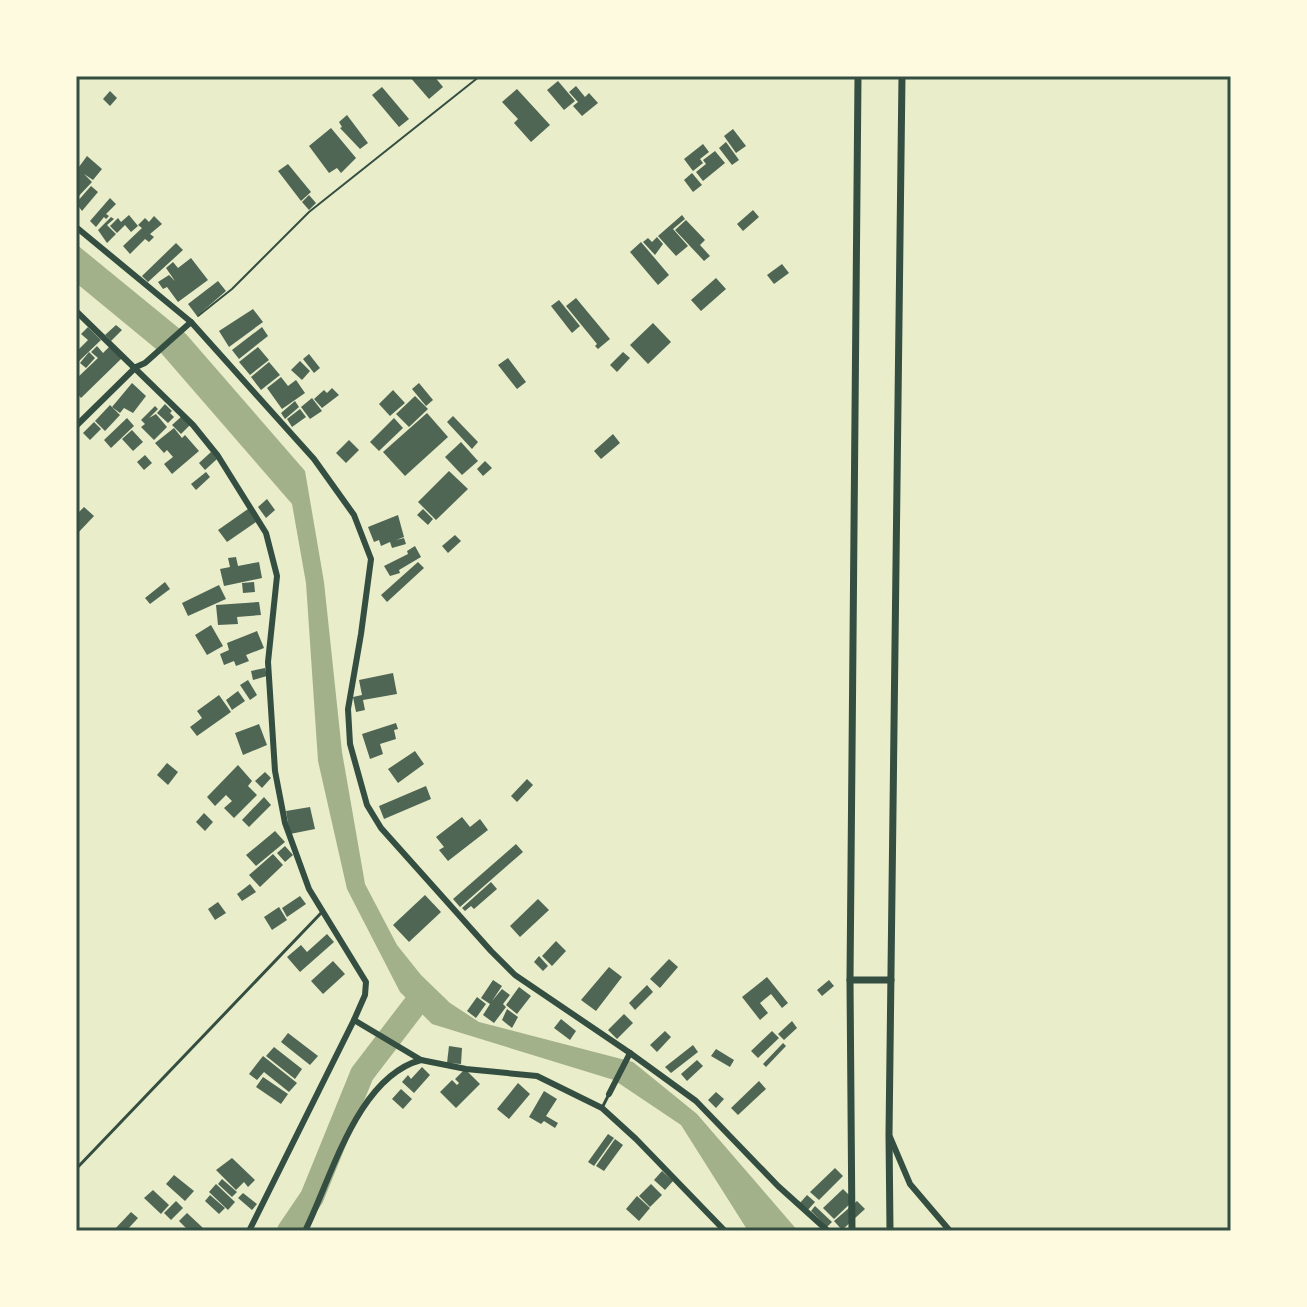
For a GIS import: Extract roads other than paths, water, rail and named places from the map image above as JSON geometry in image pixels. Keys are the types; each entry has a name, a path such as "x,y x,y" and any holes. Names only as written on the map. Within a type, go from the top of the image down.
{"street":[{"path":"852,1231 850,980 858,76"},
{"path":"890,1231 902,76"},
{"path":"76,227 191,322 314,459 354,515 371,559 348,709 350,744 358,778 373,817 407,859 515,975 696,1101 778,1186 828,1231"},
{"path":"76,311 193,425 218,456 266,533 277,576 268,662 275,771 291,845 309,889 366,982 365,995 354,1020 249,1231"},
{"path":"76,426 136,367 145,363 191,322"},
{"path":"850,980 891,980"},
{"path":"354,1020 421,1060 466,1069 537,1076 602,1108 725,1231"},
{"path":"609,1094 629,1055"},
{"path":"305,1231 344,1142 372,1097 386,1078 399,1068 421,1060"},
{"path":"889,1135 910,1184 950,1231"}],"lane":[{"path":"76,1169 322,911"},
{"path":"602,1108 609,1094"}],"waterway":[{"path":"289,1231 312,1197 362,1074 414,1006"}]}
